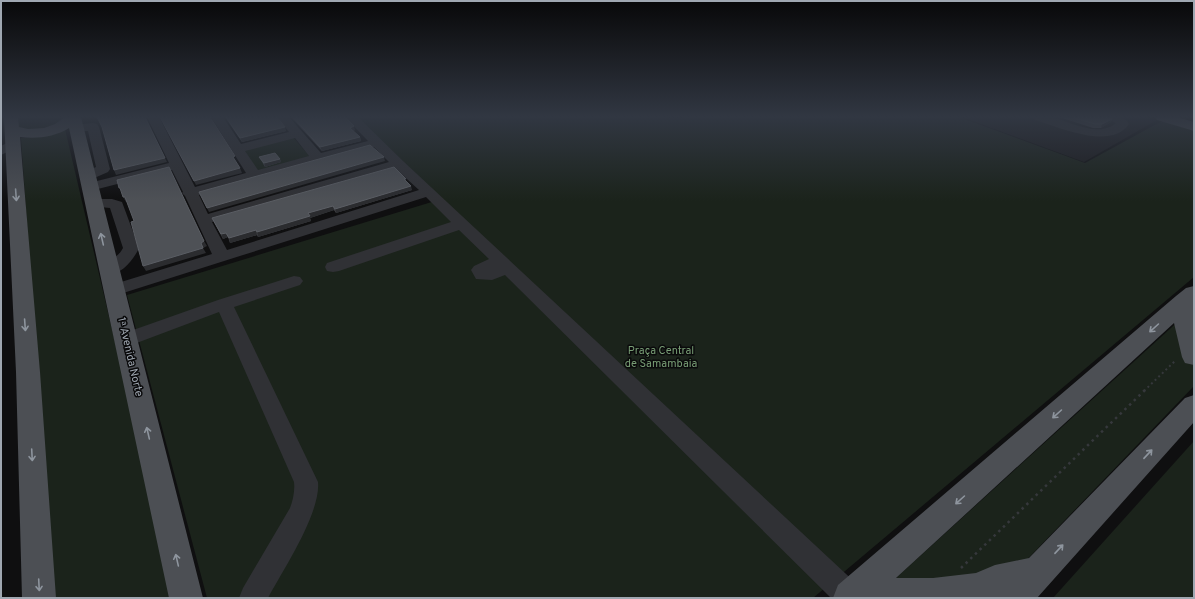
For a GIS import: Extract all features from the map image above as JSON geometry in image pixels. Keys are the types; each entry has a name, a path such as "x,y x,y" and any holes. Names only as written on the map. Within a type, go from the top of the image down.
{"main road":[{"path":"8,145 28,372 39,598"},
{"name":"1ᵃ Avenida Norte","path":"82,145 90,189 186,598"},
{"path":"850,598 1189,297"},
{"path":"1189,297 1186,326 1192,352"},
{"path":"1014,598 1194,405"},
{"path":"850,598 889,595 932,595 977,588 995,580 1038,572"}],"street":[{"path":"166,145 222,257"},
{"path":"235,145 254,175"},
{"path":"238,149 254,145"},
{"path":"307,145 318,158"},
{"path":"189,192 366,145"},
{"path":"380,145 460,224 850,598"},
{"path":"203,220 398,164"},
{"path":"90,189 176,165"},
{"path":"111,280 222,257 429,192"},
{"path":"333,267 460,224"},
{"path":"126,340 224,304 294,281"},
{"path":"224,304 306,482 307,489 304,506 298,518 252,598"}],"path":[{"path":"956,573 1192,352"}],"shaded area":[{"path":"1038,145 1114,145 1084,162"}],"green space":[{"path":"21,145 69,145 175,598 53,598"},
{"path":"260,145 300,145 312,159 256,174 239,150"},
{"name":"Praça Central de Samambaia","path":"377,145 1036,145 1085,163 1118,145 1194,145 1194,277 813,598 207,598 127,295 435,201"},
{"path":"1194,307 1194,386 990,598 874,598"},
{"path":"1194,441 1194,598 1053,598"}],"building":[{"path":"107,145 159,145 165,158 114,170"},
{"path":"175,145 228,145 240,168 194,181"},
{"path":"318,145 328,145 320,147"},
{"path":"370,145 384,157 207,208 199,192"},
{"path":"275,153 280,159 264,163 259,157"},
{"path":"169,167 204,241 201,243 203,248 143,266 131,222 134,221 125,197 123,197 119,188 117,180"},
{"path":"394,167 411,186 335,209 333,206 308,213 310,216 257,232 256,230 229,238 226,233 221,234 212,218"}]}
